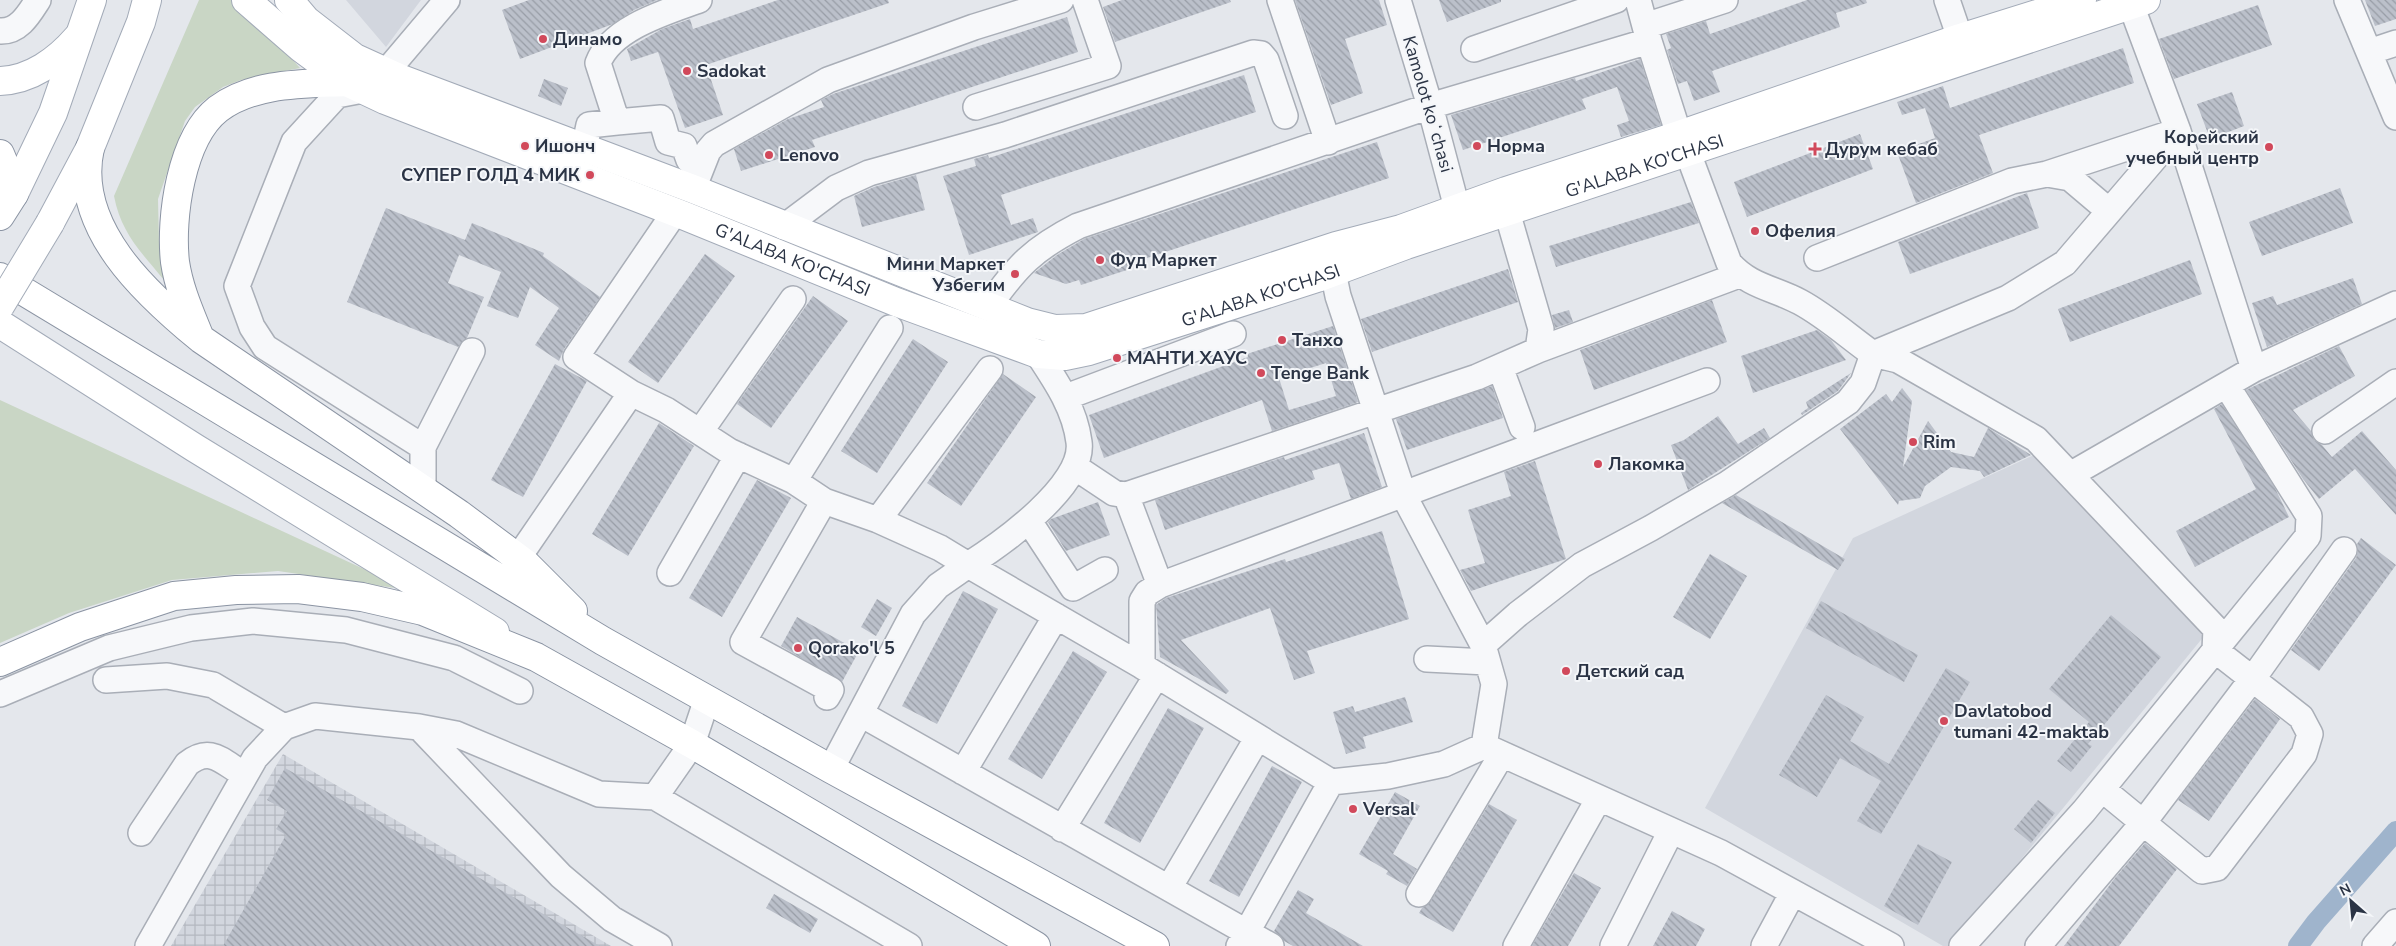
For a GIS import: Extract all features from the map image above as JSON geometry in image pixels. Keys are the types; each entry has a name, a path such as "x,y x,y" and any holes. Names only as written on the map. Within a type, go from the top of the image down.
{"main road":[{"path":"8,203 53,113 92,0"},
{"path":"0,306 50,223 90,148 144,11 158,0"},
{"path":"246,0 301,48 376,84"},
{"path":"289,0 306,20 355,58 376,84"},
{"name":"G'ALABA KO'CHASI","path":"376,84 584,149 697,178 784,227 1026,322 1056,329 1086,328 1406,245 1507,212 1960,38 2082,0"},
{"name":"G'ALABA KO'CHASI","path":"376,84 675,212 896,302 1038,354 1065,356 1089,351 1320,268 1401,229 1457,208 1684,144 2138,2"},
{"path":"0,81 22,77 46,66 62,54 82,33"},
{"path":"201,339 180,286 175,262 174,236 179,189 187,159 200,129 218,109 241,97 268,88 376,84"},
{"path":"90,148 86,175 91,204 128,270 162,307 201,339 423,490 518,558 602,641"},
{"path":"0,154 8,173 8,203"},
{"path":"832,276 848,251"},
{"path":"0,277 602,641 1155,946"},
{"path":"0,324 195,448 536,657 692,744 1036,946"},
{"path":"0,662 80,627 174,596 236,590 290,589 362,597 423,611 536,657"}],"street":[{"path":"0,31 24,22 38,0"},
{"path":"423,447 265,347 252,327 237,286 294,142 336,95 376,84 447,0"},
{"path":"617,122 598,63 601,55 622,35 654,16 699,0"},
{"path":"976,107 1108,66 1085,0"},
{"path":"1280,0 1328,142"},
{"name":"Kamolot koʻchasi","path":"1398,0 1430,106 1457,208"},
{"path":"1474,49 1616,0"},
{"path":"1638,0 1684,144 1729,263 1740,275 1755,284 1800,302 1873,354 1898,360 2036,439 2216,629 2215,650"},
{"path":"988,307 1023,261 1048,242 1078,226 1647,33 1725,0"},
{"path":"1947,0 1960,38"},
{"path":"2347,0 2396,117"},
{"path":"697,178 708,151 714,144 817,85 1048,2"},
{"path":"2138,2 2254,369"},
{"path":"2369,52 2396,43"},
{"path":"784,227 836,188 869,174 1005,135 1253,53 1261,54 1266,60 1285,116"},
{"path":"584,149 589,125 661,118 668,142 684,146 697,178"},
{"path":"1817,258 2012,181 2047,174 2178,131"},
{"path":"1427,659 1485,653 1518,614 1582,564 1651,528 1727,484 1848,402 1863,383 1873,354 2008,298 2066,263 2178,131"},
{"path":"2047,174 2070,178 2109,211"},
{"path":"675,212 576,357 631,393 666,410 738,456 794,481 824,501 878,520 940,548 1149,670 1331,782 1388,776 1444,764 1493,750 1720,853 1887,945"},
{"path":"1507,212 1541,329 1538,350"},
{"path":"1320,268 1338,296 1404,496 1485,653 1494,684 1493,750 1419,894"},
{"path":"1076,462 1114,493 1126,495 1477,376 1538,350 1740,275"},
{"path":"700,432 793,299"},
{"path":"2070,475 2254,369 2396,303"},
{"path":"794,481 890,328"},
{"path":"1066,397 1234,334"},
{"path":"423,490 423,447 472,351"},
{"path":"831,769 913,614 938,586 999,546 1029,521 1060,488 1076,462 1080,444 1066,397 1038,354"},
{"path":"1500,367 1522,427"},
{"path":"878,520 990,369"},
{"path":"1062,829 1149,670 1142,601 1147,593 1160,585 1404,496 1707,381"},
{"path":"2326,431 2396,382"},
{"path":"1962,946 2102,789 2308,536 2309,516 2227,386"},
{"path":"518,558 631,393"},
{"path":"670,573 738,456"},
{"path":"1076,462 1108,473"},
{"path":"1126,495 1160,585"},
{"path":"824,501 743,642 831,690 827,697"},
{"path":"1029,521 1073,588 1105,570"},
{"path":"2038,946 2143,823 2252,680 2344,550"},
{"path":"963,772 1056,616"},
{"path":"0,694 109,648 191,628 253,622 346,630 454,658 520,691"},
{"path":"2102,789 2202,871 2217,868 2304,754 2310,734 2301,718 2215,650"},
{"path":"106,680 167,676 213,685 284,727"},
{"path":"655,797 692,744 707,699"},
{"path":"861,714 1169,888 1243,939 1271,946"},
{"path":"148,946 255,758 284,727 315,716 418,727 456,734 599,794 655,797 910,946"},
{"path":"418,727 562,876 612,919 659,946"},
{"path":"1169,888 1258,737"},
{"path":"141,833 187,764 197,756 210,754 245,776"},
{"path":"1243,939 1331,782"},
{"path":"1516,946 1599,798"},
{"path":"1613,946 1671,831"},
{"path":"1764,946 1792,894"},
{"path":"2375,946 2396,922"}],"shaded area":[{"path":"346,0 421,0 386,47"},
{"name":"Davlatobod tumani 42-maktab","path":"2045,450 2205,635 1950,946 1943,946 1705,808 1853,538"},
{"path":"283,754 611,946 171,946"}],"green space":[{"path":"199,0 239,0 300,68 241,80 223,87 195,107 185,121 158,199 159,243 164,280 140,251 127,231 117,209 114,196"},
{"path":"0,400 409,590 278,571 172,580 69,613 0,643"}],"building":[{"name":"Динамо","path":"529,0 657,0 634,10 613,24 520,59 502,10"},
{"path":"778,0 888,0 889,3 706,65 723,115 685,128 658,52 631,61 627,49 662,29 690,19 693,29"},
{"path":"1122,0 1230,0 1231,2 1115,42 1103,7"},
{"path":"1295,0 1379,0 1387,25 1345,39 1363,93 1331,105"},
{"path":"1439,0 1501,0 1501,2 1447,22"},
{"path":"1807,0 1866,0 1867,3 1836,13 1840,27 1712,71 1720,92 1694,101 1687,81 1678,84 1667,50 1671,48 1666,34 1706,21 1710,34"},
{"path":"2365,0 2396,0 2396,19 2375,26"},
{"path":"2258,5 2272,45 2174,79 2159,39"},
{"path":"1067,17 1078,52 812,140 815,147 741,171 734,149 788,119 824,107 821,100 833,94"},
{"path":"2123,48 2134,83 1979,135 1993,173 1916,203 1897,152 1935,138 1925,108 1902,115 1897,102 1943,86 1950,108"},
{"path":"1640,59 1661,125 1621,137 1617,125 1629,121 1617,87 1582,99 1586,109 1463,150 1451,115 1575,78 1576,81"},
{"path":"1244,75 1256,112 1001,195 1011,225 1033,218 1038,232 969,255 943,176 976,166 974,159 988,155 989,158"},
{"path":"544,79 568,88 561,106 538,96"},
{"path":"2232,92 2244,126 2210,139 2197,104"},
{"path":"1860,134 1873,169 1747,217 1734,182"},
{"path":"1377,142 1389,178 1129,264 1130,269 1081,285 1079,280 1066,284 1034,273 1057,255 1084,239"},
{"path":"916,175 925,210 862,227 854,196 874,187"},
{"path":"2340,188 2353,223 2262,256 2249,222"},
{"path":"2027,193 2039,228 1910,274 1898,242"},
{"path":"1691,202 1699,223 1556,267 1549,246"},
{"path":"386,208 465,240 472,223 544,253 543,256 600,297 564,349 559,361 535,345 559,308 530,287 518,318 487,306 501,272 459,255 448,283 484,297 467,338 458,347 347,302"},
{"path":"705,254 735,276 658,383 628,362"},
{"path":"2190,260 2202,294 2070,342 2058,309"},
{"path":"1508,269 1518,302 1372,352 1361,319"},
{"path":"2353,278 2362,304 2267,347 2252,303 2273,296 2277,305"},
{"path":"813,296 848,321 771,428 737,404"},
{"path":"1712,300 1727,342 1594,390 1580,350"},
{"path":"1569,310 1573,322 1555,328 1552,315"},
{"path":"1333,326 1358,402 1272,431 1262,400 1104,458 1089,415 1248,357 1247,354","holes":["1326,363 1336,396 1289,410 1279,378"]},
{"path":"1817,330 1831,340 1846,360 1753,393 1741,356"},
{"path":"913,339 948,362 877,473 841,451"},
{"path":"2339,346 2355,376 2293,410 2311,431 2314,440 2322,445 2332,457 2362,431 2396,470 2396,515 2355,469 2319,499 2303,479 2246,390"},
{"path":"555,364 587,381 523,497 491,480"},
{"path":"1851,373 1838,391 1802,415 1801,413 1808,408 1806,402"},
{"path":"1003,374 1036,397 961,506 927,483"},
{"path":"1492,386 1503,418 1407,450 1396,419"},
{"path":"1902,388 1912,401 1903,467 1928,421 1951,452 1974,457 1988,428 2031,455 1984,477 1980,471 1951,467 1925,486 1920,498 1899,501 1898,505 1840,429 1886,394 1892,402"},
{"path":"2222,404 2275,488 2289,517 2195,567 2176,531 2256,489 2214,409"},
{"path":"1718,416 1738,444 1764,428 1770,438 1688,490 1671,445 1684,440"},
{"path":"659,423 694,446 628,556 592,534"},
{"path":"1364,433 1382,487 1351,499 1339,463 1312,471 1315,479 1165,530 1155,500 1284,457 1285,460"},
{"path":"1535,461 1566,559 1471,591 1460,570 1485,563 1468,510 1511,496 1504,472"},
{"path":"757,480 791,498 722,617 689,598"},
{"path":"1736,495 1845,559 1838,570 1722,503"},
{"path":"1098,502 1110,535 1066,551 1048,522 1051,519"},
{"path":"1382,531 1409,619 1307,651 1315,673 1294,680 1270,608 1181,640 1229,691 1226,694 1160,657 1156,605 1166,598 1285,559 1286,562"},
{"path":"2361,538 2396,565 2319,671 2291,650 2356,558 2357,544"},
{"path":"1710,554 1747,576 1710,639 1673,617"},
{"path":"963,591 998,609 937,724 902,706"},
{"path":"877,599 892,608 876,636 861,627"},
{"path":"1821,601 1918,655 1904,682 1806,628"},
{"path":"2111,615 2161,657 2088,744 2092,746 2071,772 2057,761 2089,722 2049,689"},
{"path":"797,617 859,651 842,682 781,646"},
{"path":"1073,651 1107,672 1042,779 1008,759"},
{"path":"1946,668 1970,682 1881,834 1857,821 1881,781 1840,758 1817,797 1779,775 1826,695 1864,717 1850,741 1889,764"},
{"path":"1405,697 1413,722 1363,737 1366,748 1346,754 1333,712 1353,706 1355,712"},
{"path":"2255,699 2280,719 2209,821 2178,800"},
{"path":"1168,708 1204,728 1140,843 1104,823"},
{"path":"1272,766 1302,782 1239,897 1209,881"},
{"path":"285,768 600,946 223,946 286,835 276,829 287,811 267,800"},
{"path":"1395,792 1420,806 1393,854 1417,869 1407,886 1386,874 1388,871 1359,854"},
{"path":"2038,800 2055,813 2031,843 2014,829"},
{"path":"1489,804 1517,820 1453,932 1419,913 1431,901"},
{"path":"2145,843 2177,869 2119,946 2064,946 2115,878"},
{"path":"1918,844 1952,862 1918,925 1884,906"},
{"path":"1574,873 1601,888 1568,946 1532,946"},
{"path":"1298,890 1314,899 1306,913 1363,946 1293,946 1284,941 1274,931"},
{"path":"774,894 818,919 810,933 766,908"},
{"path":"1672,911 1705,929 1696,946 1653,946"}],"waterway":[{"path":"2298,946 2316,922 2396,831"}],"place":[{"name":"Динамо","path":"543,39"},
{"name":"Sadokat","path":"687,71"},
{"name":"Ишонч","path":"525,146"},
{"name":"Норма","path":"1477,146"},
{"name":"Корейский учебный центр","path":"2269,147"},
{"name":"Дурум кебаб","path":"1815,149"},
{"name":"Lenovo","path":"769,155"},
{"name":"СУПЕР ГОЛД 4 МИК","path":"590,175"},
{"name":"Офелия","path":"1755,231"},
{"name":"Фуд Маркет","path":"1100,260"},
{"name":"Мини Маркет Узбегим","path":"1015,274"},
{"name":"Танхо","path":"1282,340"},
{"name":"МАНТИ ХАУС","path":"1117,358"},
{"name":"Tenge Bank","path":"1261,373"},
{"name":"Rim","path":"1913,442"},
{"name":"Лакомка","path":"1598,464"},
{"name":"Qorako'l 5","path":"798,648"},
{"name":"Детский сад","path":"1566,671"},
{"name":"Davlatobod tumani 42-maktab","path":"1944,721"},
{"name":"Versal","path":"1353,809"}]}
